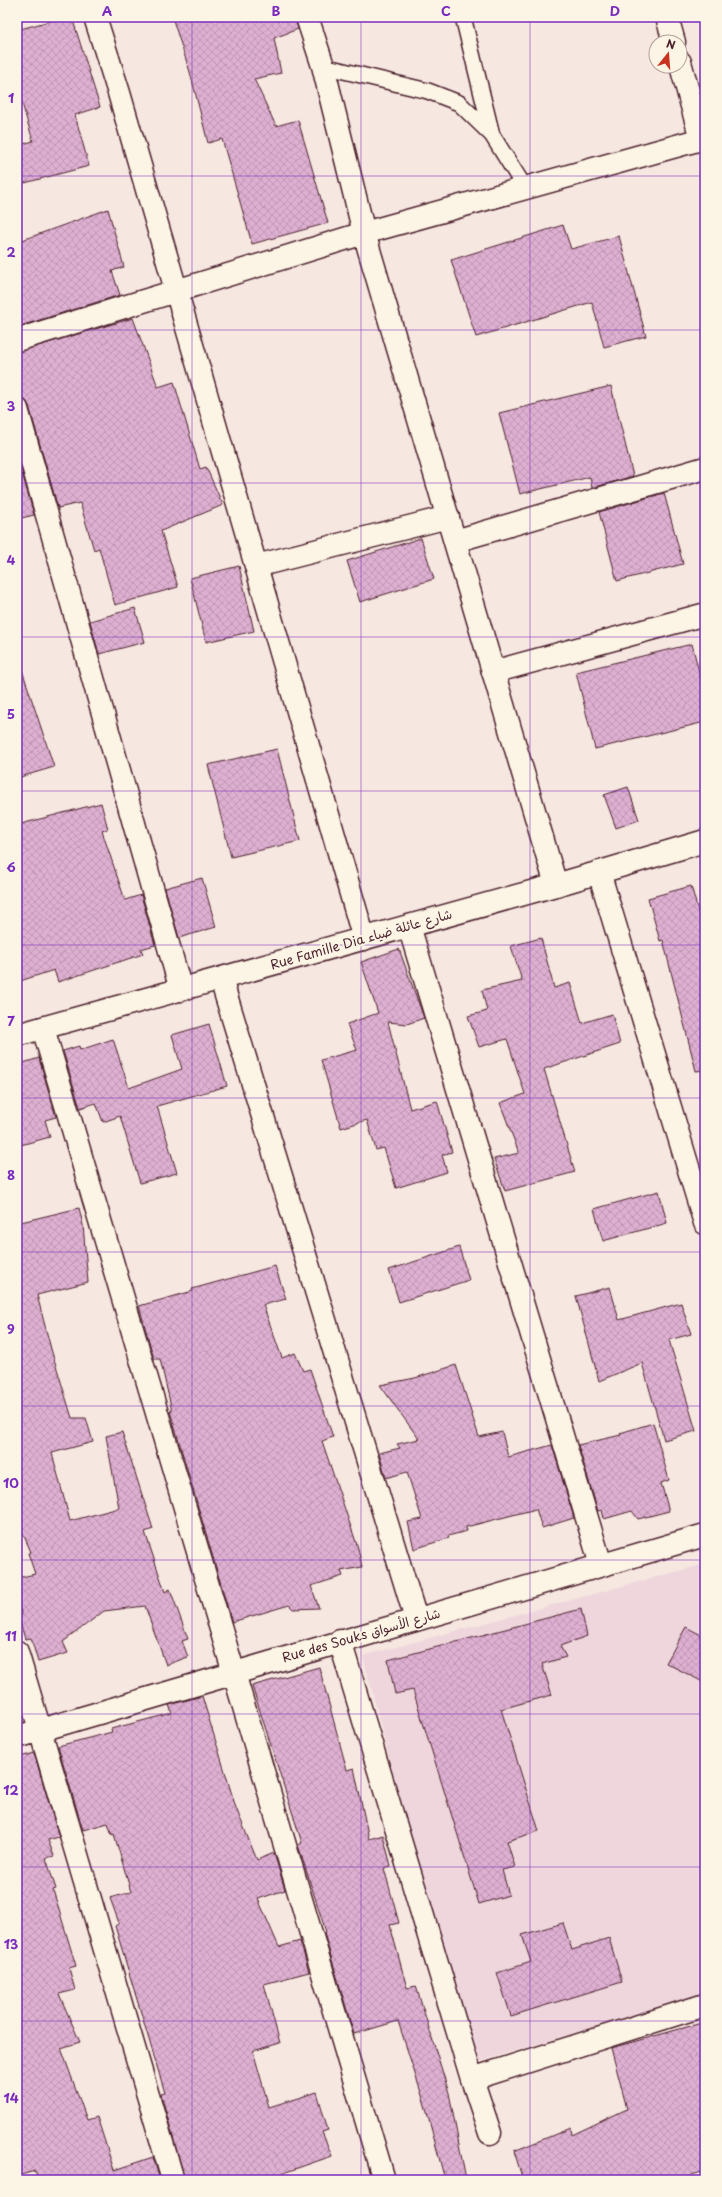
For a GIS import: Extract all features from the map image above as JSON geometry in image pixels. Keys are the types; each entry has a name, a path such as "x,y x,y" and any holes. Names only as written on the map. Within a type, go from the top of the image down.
{"street":[{"path":"95,17 119,93 364,939"},
{"path":"307,17 323,66 364,233 556,885"},
{"path":"667,17 672,34"},
{"path":"17,340 364,233 703,139 684,74"},
{"path":"17,409 181,990"},
{"path":"455,541 705,468"},
{"path":"256,566 448,517"},
{"path":"493,672 702,614"},
{"name":"Rue Famille Dia شارع عائلة ضياء","path":"17,1035 556,885 705,841"},
{"path":"599,872 705,1223"},
{"path":"410,926 601,1565"},
{"path":"221,978 416,1619"},
{"path":"43,1028 384,2180"},
{"name":"Rue des Souks شارع الأسواق","path":"17,1736 705,1535"},
{"path":"340,1641 472,2079 490,2133"},
{"path":"17,1652 173,2180"},
{"path":"472,2079 705,2005"}],"lane":[{"path":"463,17 492,135"},
{"path":"323,66 428,91 459,103 492,135 525,188"}],"shaded area":[{"path":"705,1564 705,1993 475,2063 464,2051 363,1656"}],"building":[{"path":"64,17 72,17 100,107 75,115 89,166 17,185 17,146 33,141 17,86 17,30"},
{"path":"172,17 295,17 298,29 274,38 281,73 254,79 276,126 298,120 328,223 252,244 222,139 208,143 190,72"},
{"path":"108,209 124,267 112,271 120,295 17,327 17,242"},
{"path":"563,225 571,249 619,236 646,336 604,347 592,302 476,337 451,260"},
{"path":"133,318 158,387 174,382 200,469 206,467 223,505 161,531 178,587 115,605 99,548 94,550 80,503 58,508 29,406 25,400 17,397 17,352"},
{"path":"611,386 633,476 592,488 590,477 520,494 499,413"},
{"path":"17,455 34,515 17,519"},
{"path":"664,493 683,564 617,581 599,512"},
{"path":"421,538 434,579 360,602 347,561"},
{"path":"239,566 254,631 206,642 190,578"},
{"path":"135,608 145,642 99,654 90,621"},
{"path":"692,644 705,696 705,722 595,749 576,672"},
{"path":"17,670 22,670 54,767 17,778"},
{"path":"277,749 300,841 231,857 208,765"},
{"path":"628,787 639,820 616,828 604,795"},
{"path":"101,803 108,829 102,831 125,900 141,895 155,945 141,949 143,954 58,982 54,970 17,982 17,825"},
{"path":"202,878 216,927 179,938 165,888"},
{"path":"691,886 705,935 705,1070 696,1071 663,940 660,941 648,898"},
{"path":"541,938 554,988 570,983 582,1023 612,1014 620,1044 544,1069 575,1172 505,1191 494,1159 519,1153 500,1103 525,1094 507,1039 479,1047 468,1016 487,1011 482,990 522,981 511,946"},
{"path":"399,949 424,1018 407,1024 388,1022 410,1109 437,1101 452,1152 442,1155 447,1172 396,1188 384,1148 376,1150 367,1120 341,1128 321,1060 357,1050 347,1024 378,1013 361,962"},
{"path":"209,1024 227,1086 157,1106 177,1173 140,1183 120,1116 103,1122 96,1103 80,1108 63,1051 79,1046 80,1050 113,1039 129,1088 182,1069 172,1035"},
{"path":"39,1058 56,1117 45,1120 50,1137 17,1146 17,1065"},
{"path":"659,1191 667,1223 603,1241 594,1209"},
{"path":"79,1208 83,1225 88,1282 37,1295 51,1349 72,1418 86,1418 93,1442 52,1453 70,1521 119,1508 106,1436 122,1432 153,1529 145,1532 165,1592 170,1589 188,1639 182,1641 188,1657 166,1665 145,1606 104,1611 63,1642 68,1653 38,1662 31,1638 25,1639 18,1616 22,1615 17,1601 17,1578 35,1574 28,1553 31,1552 17,1520 17,1223"},
{"path":"459,1247 469,1280 399,1302 389,1270"},
{"path":"275,1266 286,1299 263,1305 282,1358 295,1353 303,1371 310,1369 333,1437 322,1441 358,1548 362,1567 341,1571 343,1576 311,1586 319,1608 293,1609 289,1605 232,1622 170,1411 172,1411 160,1359 154,1359 139,1306 193,1291 192,1289"},
{"path":"610,1287 619,1320 681,1303 691,1334 669,1340 696,1431 664,1440 642,1363 599,1381 576,1296"},
{"path":"456,1365 479,1437 502,1432 508,1457 552,1445 574,1518 542,1528 536,1509 466,1527 467,1531 448,1536 449,1538 414,1549 408,1522 422,1519 407,1472 386,1478 379,1453 400,1448 397,1444 419,1439 380,1385 415,1378"},
{"path":"653,1423 669,1480 661,1483 669,1511 638,1519 632,1511 604,1519 602,1510 598,1511 578,1445 621,1435 620,1433"},
{"path":"581,1609 587,1636 560,1646 566,1657 542,1664 552,1695 501,1709 539,1831 507,1841 515,1867 502,1870 509,1895 479,1904 413,1690 395,1694 388,1660"},
{"path":"686,1627 705,1637 705,1683 666,1663"},
{"path":"319,1667 347,1770 354,1768 369,1839 383,1835 391,1866 384,1868 399,1923 390,1925 407,1988 416,1986 449,2093 466,2180 445,2180 425,2105 398,2021 354,2034 324,1933 326,1932 298,1845 302,1843 252,1686"},
{"path":"202,1696 236,1808 257,1860 274,1853 285,1890 258,1899 279,1947 300,1941 309,1972 264,1984 280,2043 253,2051 269,2107 317,2092 328,2130 322,2132 332,2156 263,2180 185,2180 161,2094 165,2093 115,1926 119,1923 110,1898 131,1892 114,1834 112,1835 108,1823 83,1830 58,1746 112,1732 111,1729 172,1713 169,1705"},
{"path":"34,1753 59,1837 48,1840 54,1856 46,1858 56,1889 53,1890 76,1966 69,1968 75,1990 59,1994 80,2042 61,2048 87,2120 97,2117 114,2170 153,2157 160,2180 39,2180 35,2171 17,2176 17,1758"},
{"path":"563,1923 572,1950 609,1938 622,1982 511,2016 497,1973 531,1962 522,1935"},
{"path":"705,2022 705,2171 676,2180 523,2180 514,2151 571,2128 572,2135 627,2109 611,2048"}]}
